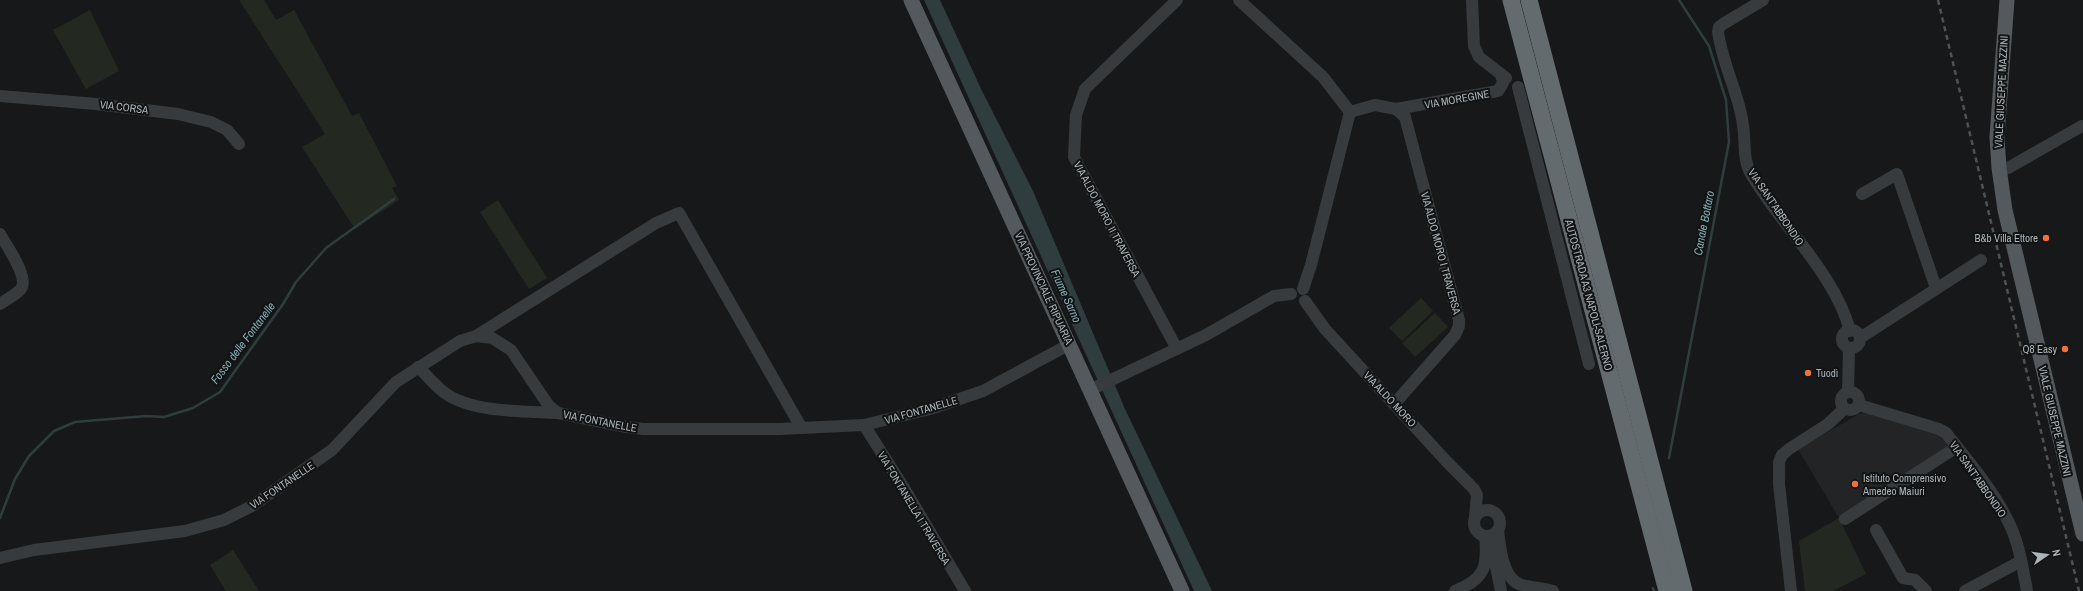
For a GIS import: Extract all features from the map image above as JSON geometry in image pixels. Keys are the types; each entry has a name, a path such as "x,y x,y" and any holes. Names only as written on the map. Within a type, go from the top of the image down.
{"highway":[{"name":"AUTOSTRADA A3 NAPOLI-SALERNO","path":"1511,0 1667,591"},
{"name":"AUTOSTRADA A3 NAPOLI-SALERNO","path":"1529,0 1684,591"}],"main road":[{"name":"VIA PROVINCIALE RIPUARIA","path":"911,0 1092,389 1176,584 1182,591"},
{"name":"VIALE GIUSEPPE MAZZINI","path":"2007,0 1998,105 1999,170 2005,210 2083,534"}],"street":[{"name":"VIA ALDO MORO II TRAVERSA","path":"1177,0 1085,89 1076,115 1074,157 1177,350"},
{"path":"1239,0 1323,77 1350,112"},
{"path":"1472,0 1474,46 1479,57 1521,88 1588,364"},
{"name":"VIA SANT'ABBONDIO","path":"1763,0 1719,27 1719,40 1743,118 1746,162 1750,172 1839,301 1850,331"},
{"name":"VIA MOREGINE","path":"1396,109 1498,91 1503,83 1501,74"},
{"name":"VIA CORSA","path":"0,96 96,104 178,114 211,122 226,130 239,144"},
{"path":"1350,112 1375,105 1396,109"},
{"name":"VIA ALDO MORO I TRAVERSA","path":"1395,403 1455,335 1459,326 1459,320 1405,117 1396,109"},
{"path":"1092,389 1177,350 1274,296 1291,294 1295,289 1304,295 1350,112"},
{"path":"1999,170 2008,168 2082,126"},
{"path":"1862,194 1897,174 1936,288"},
{"path":"476,336 656,223 680,213 801,427"},
{"path":"0,234 19,267 24,280 22,289 0,304"},
{"path":"1860,338 1857,333 1850,331 1844,334 1842,339 1844,345 1849,348 1857,346 1860,338 1981,260"},
{"name":"VIA ALDO MORO","path":"1304,295 1325,329 1395,403 1448,464 1471,485 1477,495 1492,511"},
{"name":"VIA FONTANELLE","path":"0,558 34,550 185,530 224,520 252,506 332,450 396,382 460,341 476,336 492,338 511,350 549,406 558,413 644,429 864,425 930,409 983,391 1070,344"},
{"path":"1848,392 1849,348"},
{"path":"418,367 445,393 462,402 497,409 558,413"},
{"path":"1848,392 1854,392 1858,396 1859,404 1852,410 1844,409 1841,404 1841,398 1848,392"},
{"name":"VIA SANT'ABBONDIO","path":"1859,404 1939,429 1946,433 1996,500 2010,523 2021,560 2027,591"},
{"path":"1792,591 1779,484 1779,462 1789,449 1828,424 1844,409"},
{"name":"VIA FONTANELLA I TRAVERSA","path":"864,425 904,488 965,591"},
{"path":"1845,519 1957,448"},
{"path":"1477,495 1475,529 1491,534 1503,556 1511,579 1520,585 1553,591"},
{"path":"1455,591 1470,585 1481,574 1486,559 1491,534 1500,521 1492,511 1484,510 1475,517"},
{"path":"1876,530 1903,578 1915,580 1926,591"},
{"path":"1491,534 1501,591"},
{"path":"1965,591 2021,560"}],"shaded area":[{"path":"239,0 264,0 276,20 294,10 352,116 359,113 397,186 392,188 399,200 355,229 302,147 325,134"},
{"path":"90,10 119,71 86,89 53,30"},
{"path":"498,200 547,278 529,289 480,212"},
{"path":"1421,298 1433,311 1402,341 1389,328"},
{"path":"1435,313 1448,327 1415,357 1402,343"},
{"name":"Istituto Comprensivo Amedeo Maiuri","path":"1866,413 1941,435 1950,446 1839,518 1798,449 1859,414"},
{"path":"1839,518 1866,574 1833,591 1805,591 1799,541"},
{"path":"233,550 259,591 226,591 210,565"}],"water":[{"name":"Fiume Sarno","path":"924,0 940,0 982,91 1033,191 1125,409 1212,591 1194,591"}],"waterway":[{"name":"Canale Bottaro","path":"1669,458 1729,142 1726,100 1709,46 1679,0"},
{"name":"Fosso delle Fontanelle","path":"0,518 15,479 29,456 54,431 75,422 146,416 164,417 193,408 220,392 283,304 296,282 326,248 394,199"}],"railway":[{"path":"1938,0 2079,591"}],"place":[{"name":"B&b Villa Ettore","path":"2046,238"},
{"name":"Q8 Easy","path":"2065,349"},
{"name":"Tuodì","path":"1808,373"},
{"name":"Istituto Comprensivo Amedeo Maiuri","path":"1855,484"}]}
